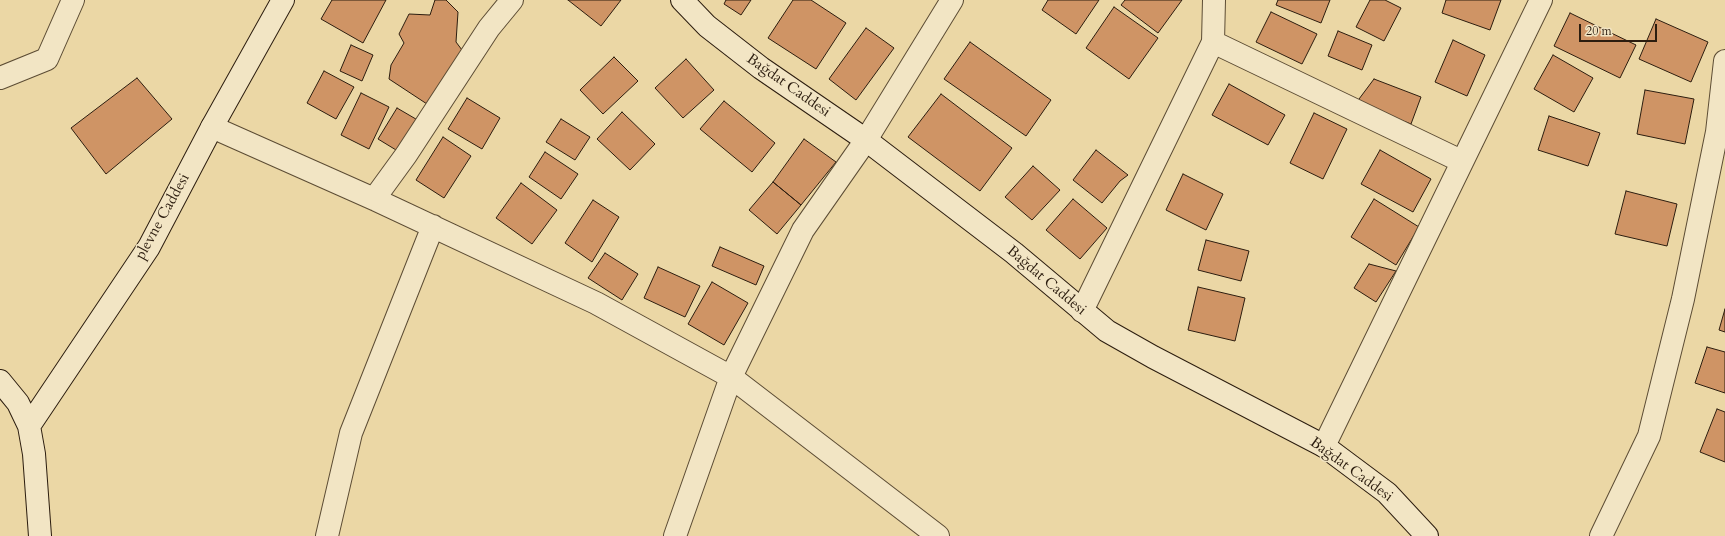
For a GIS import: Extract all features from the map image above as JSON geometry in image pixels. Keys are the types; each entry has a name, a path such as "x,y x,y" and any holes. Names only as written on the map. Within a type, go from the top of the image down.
{"street":[{"path":"0,78 47,59 74,0"},
{"name":"plevne Caddesi","path":"29,426 149,247 212,127 283,0"},
{"path":"374,199 406,155 489,28 512,0"},
{"name":"Bağdat Caddesi","path":"682,0 707,26 761,68 866,140 1014,253 1107,331 1153,357 1324,446 1387,493 1427,536"},
{"path":"675,536 731,377 803,230 866,140 952,0"},
{"path":"1082,311 1212,42 1214,0"},
{"path":"1324,446 1540,0"},
{"path":"1212,42 1461,161"},
{"path":"1601,536 1649,436 1686,284 1717,132 1725,60"},
{"path":"212,127 374,199 596,303 731,377 938,536"},
{"path":"327,536 351,433 432,226"},
{"path":"0,381 18,403 29,426 34,454 40,536"}],"building":[{"path":"332,0 386,0 363,43 321,19"},
{"path":"435,0 446,0 458,12 456,42 462,50 427,104 389,79 391,65 404,43 399,34 409,14 430,15"},
{"path":"568,0 621,0 601,26"},
{"path":"726,0 751,0 741,15 724,4"},
{"path":"793,0 811,0 846,23 816,69 768,38"},
{"path":"1048,0 1099,0 1076,34 1042,10"},
{"path":"1125,0 1182,0 1158,33 1121,5"},
{"path":"1278,0 1330,0 1321,23 1276,5"},
{"path":"1370,0 1385,0 1401,8 1384,41 1356,27"},
{"path":"1446,0 1501,0 1490,30 1442,13"},
{"path":"1114,7 1158,38 1129,79 1086,48"},
{"path":"1271,12 1317,34 1302,64 1256,42"},
{"path":"1570,13 1636,45 1620,78 1554,46"},
{"path":"1656,19 1708,42 1691,82 1639,59"},
{"path":"866,28 894,48 856,100 829,79"},
{"path":"1338,31 1372,45 1362,70 1328,56"},
{"path":"1453,40 1485,55 1467,96 1435,82"},
{"path":"970,42 1051,100 1026,136 944,79"},
{"path":"351,45 373,55 362,81 340,71"},
{"path":"1553,55 1593,78 1574,112 1534,89"},
{"path":"614,57 638,81 603,114 580,90"},
{"path":"686,59 714,90 683,118 655,88"},
{"path":"324,71 354,87 336,119 307,103"},
{"path":"137,78 172,119 106,174 71,128"},
{"path":"1374,79 1421,97 1411,124 1356,103"},
{"path":"1229,84 1285,115 1268,145 1212,115"},
{"path":"1645,90 1694,99 1685,144 1637,134"},
{"path":"361,93 389,107 369,149 341,135"},
{"path":"941,94 1012,148 980,191 908,137"},
{"path":"467,98 500,118 482,149 448,129"},
{"path":"724,101 775,143 752,172 700,129"},
{"path":"397,108 421,122 401,153 378,139"},
{"path":"622,112 655,144 630,170 597,139"},
{"path":"1314,113 1347,129 1323,179 1290,163"},
{"path":"1549,116 1600,133 1588,166 1538,150"},
{"path":"561,119 590,137 575,160 546,142"},
{"path":"443,137 471,156 444,198 416,180"},
{"path":"804,139 836,162 801,205 773,182"},
{"path":"1096,150 1128,175 1120,181 1102,203 1073,180"},
{"path":"1380,150 1431,179 1413,212 1361,184"},
{"path":"545,152 578,174 561,199 529,177"},
{"path":"1033,166 1060,190 1032,220 1005,197"},
{"path":"1183,174 1223,194 1206,230 1166,210"},
{"path":"773,182 801,205 777,234 749,210"},
{"path":"521,183 557,210 532,244 496,218"},
{"path":"1626,191 1677,204 1667,246 1615,234"},
{"path":"1073,199 1107,228 1080,259 1046,230"},
{"path":"1374,199 1419,227 1396,265 1351,237"},
{"path":"593,200 619,217 592,262 565,243"},
{"path":"1206,240 1249,251 1241,281 1198,270"},
{"path":"720,247 764,266 756,285 712,266"},
{"path":"605,253 638,274 622,300 588,278"},
{"path":"1369,264 1396,271 1376,302 1354,288"},
{"path":"658,267 700,286 685,317 644,298"},
{"path":"712,282 748,303 724,345 688,324"},
{"path":"1198,287 1245,298 1235,341 1188,330"},
{"path":"1725,309 1725,332 1719,330"},
{"path":"1707,347 1725,352 1725,393 1695,383"},
{"path":"1717,409 1725,412 1725,462 1700,452"}]}
